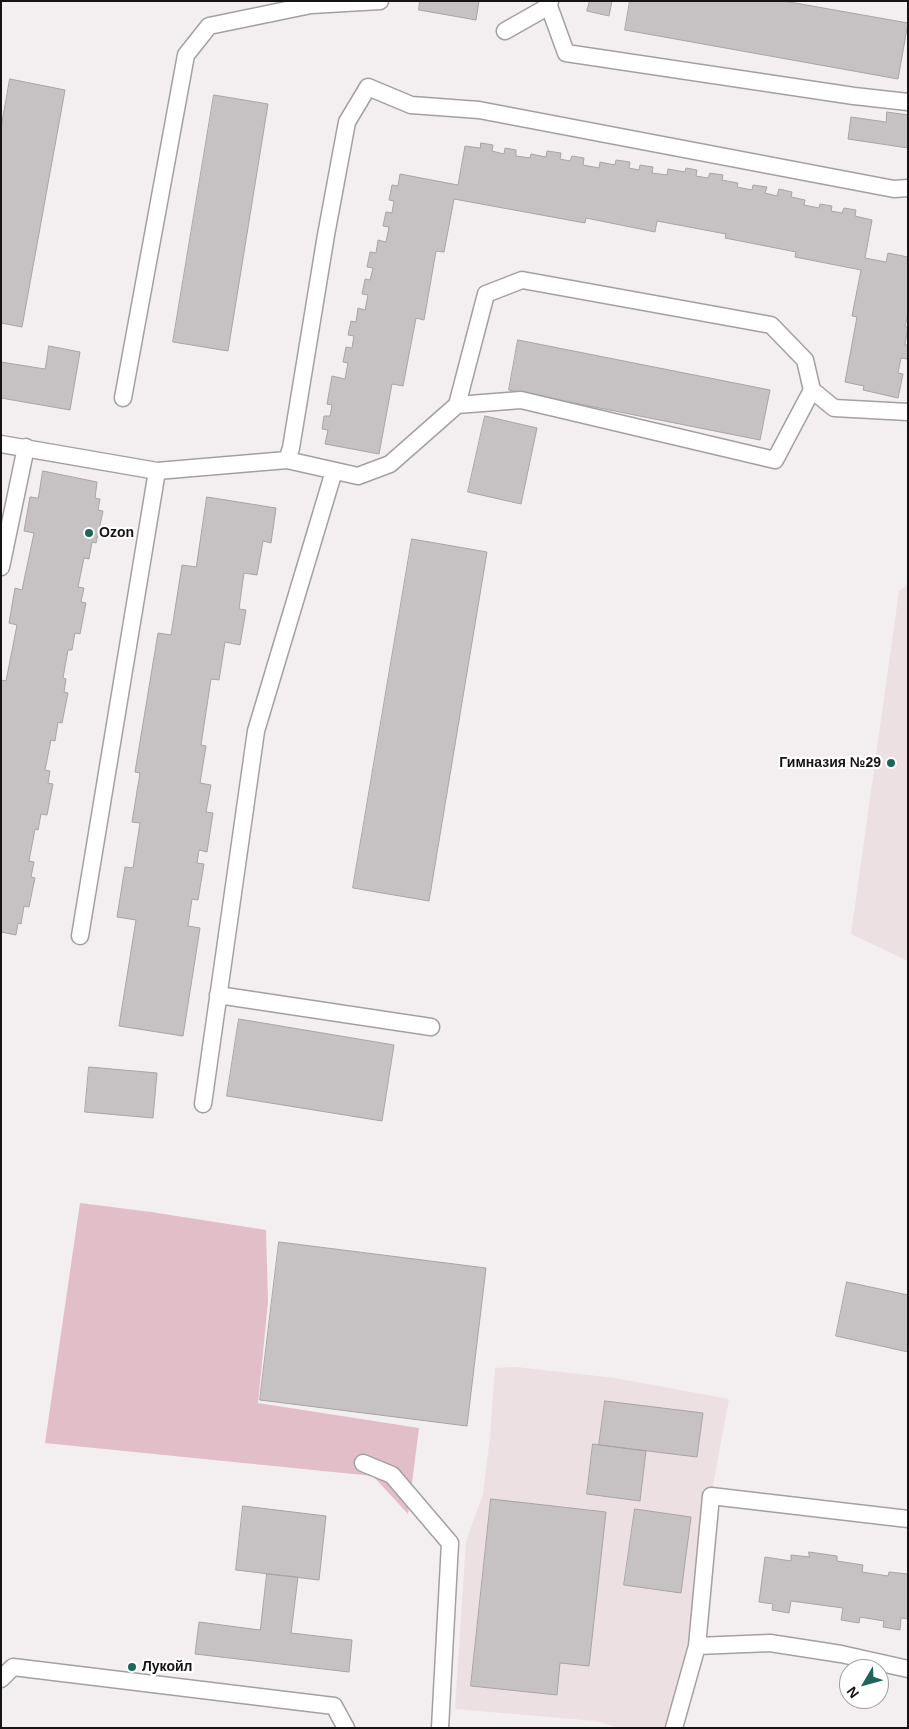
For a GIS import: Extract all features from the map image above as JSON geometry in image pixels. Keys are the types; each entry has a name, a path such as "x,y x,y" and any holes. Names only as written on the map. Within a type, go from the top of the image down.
{"lane":[{"path":"123,398 186,55 209,26 311,3 380,1"},
{"path":"505,30 550,3 566,53 854,96 908,102"},
{"path":"287,460 347,122 368,87 411,105 479,110 894,188 908,188"},
{"path":"1,444 157,471 287,460 358,476 390,464 457,405 486,294 522,280 771,325 805,360 812,390 834,408 908,412"},
{"path":"457,405 521,400 775,460 812,390"},
{"path":"2,569 26,447"},
{"path":"80,936 157,471"},
{"path":"203,1104 256,731 334,471"},
{"path":"218,995 431,1027"},
{"path":"363,1463 392,1474 450,1543 440,1728"},
{"path":"674,1728 697,1646 711,1496 908,1519"},
{"path":"697,1646 770,1643 841,1654 908,1669"},
{"path":"1,1679 12,1667 334,1706 346,1728"}],"shaded area":[{"name":"Гимназия №29","path":"908,584 908,961 851,934 899,591"},
{"path":"80,1203 266,1230 268,1302 258,1403 419,1428 408,1514 373,1476 45,1443"},
{"path":"516,1367 615,1378 729,1399 711,1496 697,1646 674,1728 620,1728 596,1721 455,1709 466,1541 483,1494 495,1368"}],"building":[{"path":"420,1 479,1 476,20 419,10"},
{"path":"590,1 612,1 609,16 587,11"},
{"path":"630,1 784,1 908,23 898,79 625,30"},
{"path":"10,79 65,90 22,327 1,323 1,128"},
{"path":"214,95 268,104 228,351 173,342"},
{"path":"887,112 908,115 908,148 848,139 851,117 886,122"},
{"path":"481,143 493,145 492,151 504,154 505,148 516,150 516,156 530,158 531,154 546,157 547,151 561,153 560,159 570,161 572,156 584,158 583,165 599,168 600,162 615,165 616,160 630,162 629,168 639,170 640,165 653,167 652,173 667,175 668,169 685,172 686,168 697,170 696,176 708,178 710,173 723,175 722,180 738,183 737,187 752,190 753,185 767,187 765,193 777,196 779,189 792,192 791,197 805,200 804,205 819,208 820,204 832,206 831,211 842,213 844,208 856,210 855,216 872,220 865,258 886,262 888,253 908,257 908,313 905,327 908,327 905,345 908,345 908,354 907,359 901,358 898,373 903,374 898,398 863,390 864,386 845,382 857,317 852,316 861,270 795,257 796,252 725,238 726,234 657,221 655,232 586,218 585,223 454,199 444,252 436,251 424,320 416,318 403,386 392,384 379,454 325,444 328,430 322,429 324,416 330,416 332,405 327,404 332,376 345,379 348,363 343,362 346,347 352,348 354,336 348,335 351,321 356,322 358,308 365,310 368,295 362,294 365,279 370,280 373,268 367,267 370,252 376,253 378,240 386,242 389,227 383,226 386,212 392,213 394,201 389,200 392,185 398,186 400,174 458,185 465,146 480,148"},
{"path":"518,340 770,390 760,440 509,390"},
{"path":"49,346 80,352 70,410 1,398 1,362 45,369"},
{"path":"485,416 537,428 521,504 468,492"},
{"path":"43,471 97,482 95,498 100,499 98,510 103,511 96,543 92,542 89,559 84,558 78,587 84,588 81,602 86,603 80,634 75,633 72,650 68,650 63,678 66,679 64,692 68,693 62,723 58,722 55,741 51,740 45,770 50,771 48,783 53,784 47,815 41,814 38,830 35,829 29,861 34,862 31,877 35,878 29,907 24,906 21,924 18,923 16,935 1,932 1,680 6,681 17,625 9,623 15,588 22,590 34,533 24,531 30,497 38,498"},
{"path":"207,497 276,508 271,543 263,541 257,575 244,573 239,609 246,610 240,645 225,642 219,680 211,679 201,745 206,746 200,783 211,785 206,812 213,813 207,852 199,850 197,863 204,864 198,900 192,899 188,926 200,928 183,1036 119,1026 136,920 117,917 125,867 133,868 140,823 132,822 140,773 135,772 158,633 171,635 182,565 196,567"},
{"path":"412,539 487,552 429,901 353,888"},
{"path":"239,1019 394,1045 382,1121 227,1096"},
{"path":"89,1067 157,1073 153,1118 85,1112"},
{"path":"279,1242 486,1268 467,1426 260,1400"},
{"path":"847,1282 908,1295 908,1352 836,1336"},
{"path":"605,1401 703,1413 697,1457 599,1445"},
{"path":"593,1444 646,1451 640,1501 587,1494"},
{"path":"491,1499 606,1512 589,1666 560,1663 557,1695 471,1686"},
{"path":"243,1506 326,1516 319,1580 236,1570"},
{"path":"635,1509 691,1517 681,1593 624,1585"},
{"path":"809,1552 837,1556 837,1561 863,1565 862,1572 888,1576 889,1572 908,1574 908,1619 901,1618 900,1630 883,1627 884,1621 860,1617 859,1623 841,1620 843,1608 791,1601 789,1613 772,1610 773,1604 759,1602 765,1557 791,1561 791,1555 809,1557"},
{"path":"267,1574 298,1577 291,1633 352,1640 349,1672 195,1654 199,1622 260,1630"}],"place":[{"name":"Ozon","path":"89,533"},
{"name":"Гимназия №29","path":"891,763"},
{"name":"Лукойл","path":"132,1667"}]}
